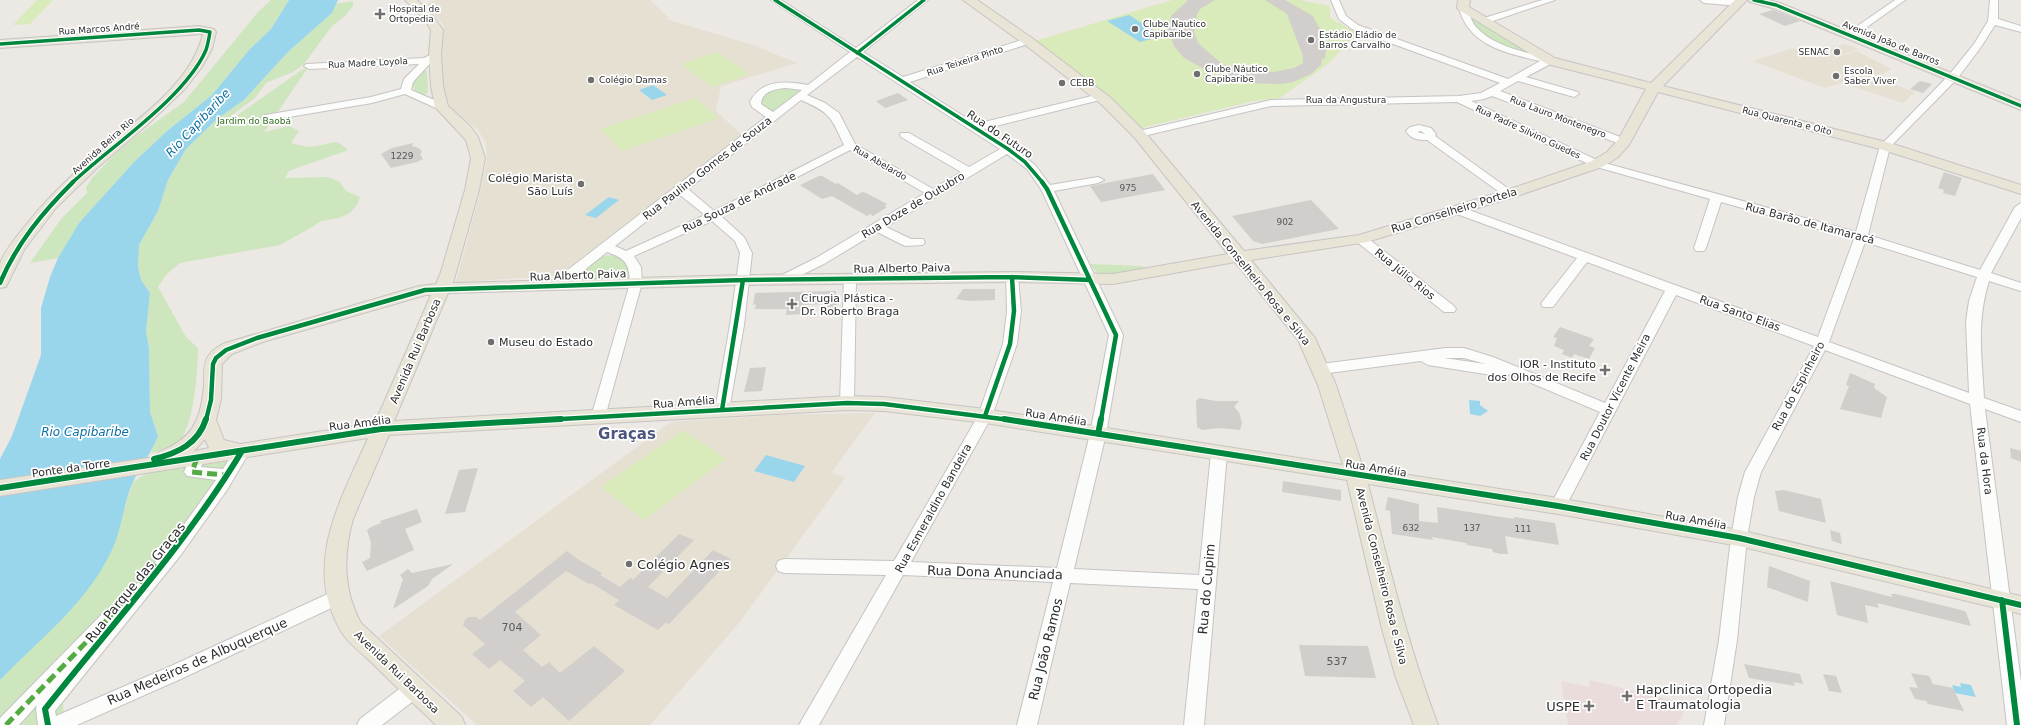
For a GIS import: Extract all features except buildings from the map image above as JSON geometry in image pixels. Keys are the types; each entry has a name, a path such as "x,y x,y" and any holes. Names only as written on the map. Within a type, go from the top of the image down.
{"main road":[{"path":"414,0 437,30 431,57 442,107"},
{"name":"Avenida Conselheiro Rosa e Silva","path":"969,0 1028,41 1100,97 1139,134 1237,257 1306,338 1321,369 1356,475 1403,665 1426,725"},
{"name":"Avenida João de Barros","path":"1754,0 1776,5 2021,106"},
{"name":"Rua Conselheiro Portela","path":"1090,280 1133,276 1237,257 1361,239 1509,194 1597,164 1612,155 1624,142 1654,87 1740,1"},
{"name":"Rua Quarenta e Oito","path":"1463,4 1484,21 1550,61 1885,146 2021,190"},
{"name":"Rua Marcos André","path":"0,44 23,41 199,30"},
{"name":"Avenida Beira Rio","path":"0,282 3,266 56,200 90,167 166,101 194,70 203,56 210,38 210,32 199,30"},
{"name":"Avenida Rui Barbosa","path":"442,107 463,125 473,140 478,158 472,190 449,272 382,429 369,455 336,538 335,554 338,597 345,617 353,630 453,725"},
{"name":"Rua Alberto Paiva","path":"147,464 183,449 194,441 207,421 213,386 213,364 222,353 238,344 257,338 425,290 442,288 743,280 1012,277 1090,280"},
{"name":"Rua Amélia","path":"147,464 197,458 382,429 847,403 884,404 985,416 1219,454 1558,506 1739,538 2011,602"},
{"path":"207,421 217,445 242,451"},
{"name":"Ponte da Torre","path":"0,482 147,464"},
{"name":"Ponte da Torre","path":"0,488 147,464"}],"street":[{"name":"Rua do Futuro","path":"775,0 1008,149 1031,167 1047,189 1116,335 1098,434"},
{"name":"Rua Paulino Gomes de Souza","path":"557,285 924,0"},
{"path":"1335,0 1342,17 1355,27 1513,80 1574,94"},
{"path":"1484,21 1551,0"},
{"path":"1704,0 1740,1"},
{"path":"1850,35 1886,6 1901,0"},
{"path":"1994,0 1993,21 2021,29"},
{"name":"Rua Quarenta e Oito","path":"1463,4 1464,14 1470,26 1484,38 1514,51 1550,61"},
{"name":"Rua do Espinheiro","path":"1714,725 1728,640 1739,538 1746,497 1753,472 1822,343 1834,314 1861,237 1885,146 1953,77 1978,45 1993,21"},
{"name":"Rua Teixeira Pinto","path":"902,81 1028,41"},
{"path":"265,118 372,100 406,90 408,81 431,57"},
{"name":"Rua Madre Loyola","path":"309,66 431,57"},
{"name":"Rua da Angustura","path":"1139,134 1271,103 1300,101 1459,99 1484,96 1550,61"},
{"path":"773,117 756,105 755,102 759,94 770,88 781,85 809,88"},
{"name":"Avenida Rui Barbosa","path":"406,90 442,107"},
{"name":"Rua Lauro Montenegro","path":"1492,92 1624,142"},
{"name":"Rua Abelardo","path":"800,96 821,105 835,115 850,146 933,193"},
{"path":"974,128 1100,97"},
{"name":"Rua Padre Silvino Guedes","path":"1459,99 1597,164"},
{"path":"905,135 969,172"},
{"path":"1429,137 1509,194"},
{"name":"Rua Souza de Andrade","path":"627,255 714,216 850,146"},
{"name":"Rua Doze de Outubro","path":"783,280 820,262 1008,149"},
{"name":"Rua Barão de Itamaracá","path":"1597,164 1861,237 2021,287"},
{"path":"1047,189 1098,180"},
{"path":"680,189 714,216 740,240 746,253 722,410"},
{"path":"1700,248 1716,198"},
{"name":"Rua da Hora","path":"2017,725 2011,602 1977,401 1973,322 1976,301 1984,275 2021,207"},
{"name":"Rua Santo Elias","path":"1458,210 2021,417"},
{"path":"876,227 909,243 919,242"},
{"name":"Rua Júlio Rios","path":"1361,239 1449,309"},
{"path":"598,417 636,283 635,265 627,255 605,247"},
{"path":"1548,304 1584,257"},
{"path":"820,262 822,274 827,280"},
{"name":"Rua Esmeraldino Bandeira","path":"809,725 900,568 985,416 1010,344 1014,311 1012,277"},
{"path":"847,403 850,279"},
{"name":"Rua Doutor Vicente Meira","path":"1558,506 1672,288"},
{"path":"1321,369 1413,358 1526,375 1608,410"},
{"name":"Rua João Ramos","path":"1027,725 1098,434"},
{"name":"Rua Parque das Graças","path":"48,725 45,709 178,548 208,509 242,451"},
{"name":"Rua do Cupim","path":"1194,725 1219,454"},
{"path":"6,725 128,596 177,540 224,475 192,472 197,458"},
{"name":"Rua Dona Anunciada","path":"784,566 900,568 1206,582"},
{"name":"Rua Medeiros de Albuquerque","path":"56,725 177,672 338,597"},
{"path":"367,725 414,689"}],"shaded area":[{"path":"436,0 650,0 669,18 666,19 753,45 797,63 721,86 716,111 742,135 557,276 456,282 482,185 487,158 486,143 478,130 450,107 444,93 441,52 444,26 426,5"},
{"name":"Escola Saber Viver","path":"1844,44 1859,49 1824,61 1857,51 1891,69 1876,78 1915,92 1903,103 1842,83 1825,88 1753,61 1793,48 1809,55 1801,51 1808,48 1819,53"},
{"name":"Colégio Agnes","path":"875,413 832,472 845,478 739,623 650,725 477,725 379,636 671,422 780,415"},
{"path":"1589,680 1688,704 1677,725 1568,725 1561,681 1590,687"}],"green space":[{"path":"37,0 53,0 30,24 13,25"},
{"path":"271,0 289,0 271,29 249,50 212,95 167,131 134,162 79,223 58,258 30,263 61,219 87,193 86,188 92,178 114,155 138,135 184,102 258,12"},
{"name":"Clube Náutico Capibaribe","path":"1172,0 1300,0 1330,6 1330,18 1357,33 1329,63 1280,98 1254,101 1141,128 1095,85 1035,41"},
{"name":"Jardim do Baobá","path":"353,1 353,6 346,15 332,26 304,64 293,72 266,83 255,98 232,115 222,126 309,66 264,132 289,126 299,131 291,143 310,147 336,142 343,146 348,150 289,171 285,178 328,177 340,182 346,191 360,197 357,205 350,213 339,218 321,221 280,245 180,263 166,275 158,287 186,337 198,348 197,369 192,408 189,421 181,439 171,447 151,453 158,436 150,412 149,348 146,331 150,293 141,280 138,267 139,245 158,211 168,180 186,149 217,119 244,100 288,52 332,13 335,4"},
{"path":"1470,17 1540,56 1509,48 1490,40 1475,26"},
{"path":"718,52 749,74 712,87 681,64"},
{"path":"423,71 427,71 428,92 424,96 418,94 411,85"},
{"path":"784,87 803,91 772,112 761,105 761,97 765,92"},
{"path":"695,98 719,118 622,151 600,129"},
{"path":"614,255 627,259 630,278 574,278 601,256"},
{"path":"1090,264 1142,266 1146,270 1123,275 1108,276 1095,270"},
{"path":"683,430 726,459 644,520 601,487"},
{"path":"239,457 243,459 237,474 192,541 63,703 64,721 61,725 0,725 0,680 31,648 123,513 133,482 147,473"}],"water":[{"name":"Rio Capibaribe","path":"289,0 338,0 332,13 288,52 244,100 217,119 186,149 168,180 158,211 139,245 138,267 141,280 150,293 146,331 149,348 150,412 158,436 153,448 133,482 115,544 101,571 75,605 0,680 0,459 12,436 41,355 41,308 50,277 58,258 79,223 134,162 167,131 212,95 249,50 271,29"},
{"name":"Clube Nautico Capibaribe","path":"1129,15 1162,36 1140,42 1107,21"},
{"path":"653,85 667,95 652,100 639,90"},
{"path":"609,197 619,200 596,218 585,215"},
{"path":"1469,400 1480,401 1480,405 1488,411 1480,416 1470,414"},
{"path":"766,455 805,466 794,482 754,471"},
{"path":"1960,683 1971,685 1976,697 1955,693 1952,685 1961,687"}],"marked path":[{"path":"197,458 192,472 224,475"},
{"path":"6,725 97,631 158,562"}],"cycle path":[{"path":"775,0 1014,153 1025,162 1043,183 1116,335 1098,434"},
{"path":"857,53 924,0"},
{"path":"1754,0 1776,5 2021,106"},
{"path":"0,44 199,30 210,32 206,49 195,67 180,86 162,105 64,191 38,219 16,250 0,283"},
{"path":"985,416 1010,344 1014,311 1012,277"},
{"path":"154,459 181,450 191,443 198,435 209,413 213,385 212,366 216,358 226,350 257,338 425,290 743,280 1012,277 1090,280"},
{"path":"722,410 743,280"},
{"path":"0,488 381,429 847,403 884,404 985,416 1558,506 1739,538 2021,605"},
{"path":"48,725 45,709 174,551 221,486 242,451"},
{"path":"2002,600 2017,725"}],"place":[{"name":"Hospital de Ortopedia","path":"380,14"},
{"name":"Clube Nautico Capibaribe","path":"1135,29"},
{"name":"Estádio Eládio de Barros Carvalho","path":"1311,40"},
{"name":"SENAC","path":"1837,52"},
{"name":"Clube Náutico Capibaribe","path":"1197,74"},
{"name":"Escola Saber Viver","path":"1836,76"},
{"name":"Colégio Damas","path":"591,80"},
{"name":"CEBB","path":"1062,83"},
{"name":"Colégio Marista São Luís","path":"581,184"},
{"name":"Cirugia Plástica - Dr. Roberto Braga","path":"792,304"},
{"name":"Museu do Estado","path":"491,342"},
{"name":"IOR - Instituto dos Olhos de Recife","path":"1605,370"},
{"name":"Colégio Agnes","path":"629,564"},
{"name":"Hapclinica Ortopedia E Traumatologia","path":"1627,696"},
{"name":"USPE","path":"1589,706"}],"district":[{"name":"Graças","path":"627,434"}]}
